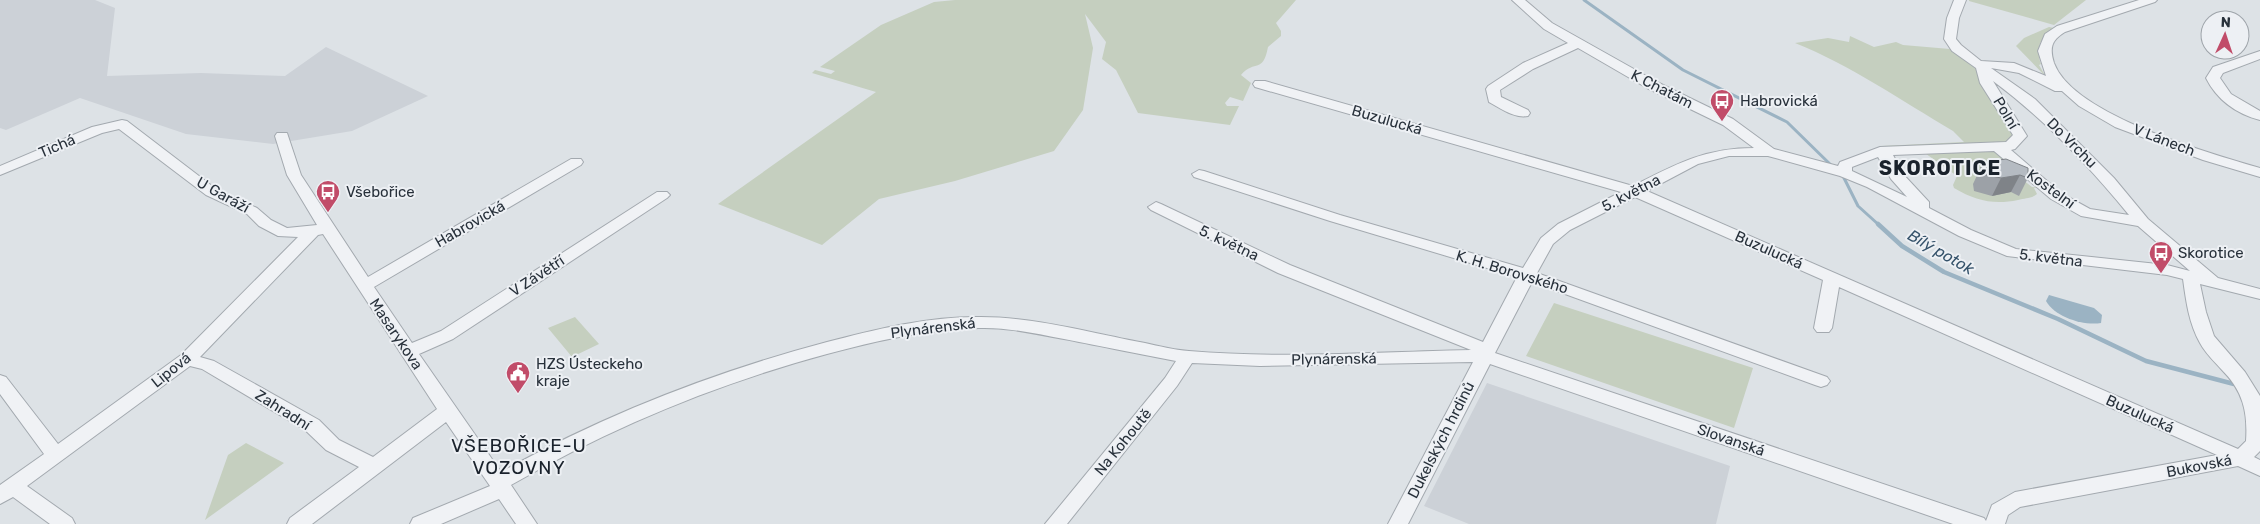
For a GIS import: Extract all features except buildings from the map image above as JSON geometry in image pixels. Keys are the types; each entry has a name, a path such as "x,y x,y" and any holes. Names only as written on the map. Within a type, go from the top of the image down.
{"street":[{"name":"K Chatám","path":"1518,0 1548,26 1652,85 1728,122 1769,152"},
{"name":"Do Vrchu","path":"1960,0 1953,18 1950,39 1956,48 2030,102 2109,181 2142,222 2216,284"},
{"name":"V Lánech","path":"2151,0 2072,24 2050,37 2044,51 2053,76 2074,94 2120,124 2208,157 2260,173"},
{"path":"1524,113 1509,108 1494,99 1493,89 1528,66 1578,43"},
{"path":"2260,55 2218,70 2213,78 2216,87 2226,97 2260,116"},
{"name":"V Lánech","path":"1982,68 1983,64 1997,63 2014,66 2074,94"},
{"name":"Polní","path":"1839,172 1845,165 1880,151 2010,146 2020,136 1987,83 1982,68"},
{"name":"Buzulucká","path":"1260,84 1635,190 2241,458 2260,469"},
{"name":"Tichá","path":"0,171 97,130 116,124"},
{"name":"U Garáží","path":"116,124 126,126 211,192 252,211 265,223 284,234 319,230"},
{"name":"Masarykova","path":"282,136 294,175 307,198 319,230 364,286 527,524"},
{"name":"Kostelní","path":"1997,146 2056,196 2086,213 2142,222"},
{"path":"1880,151 1887,157 1896,176 1922,202 1921,209"},
{"name":"5. května","path":"1156,207 1284,269 1477,346 1485,356 1526,274 1547,242 1555,234 1693,161 1729,152 1769,152 1839,172 1921,209 1965,233 2013,253 2166,270 2191,278 2260,294"},
{"name":"Habrovická","path":"364,286 576,162"},
{"name":"K. H. Borovského","path":"1199,174 1335,218 1526,274 1821,381"},
{"name":"V Závětří","path":"408,352 447,334 662,195"},
{"name":"Lipová","path":"6,492 187,359 319,230"},
{"path":"1823,328 1832,278"},
{"name":"Bukovská","path":"1995,524 1999,512 2015,500 2241,458 2256,443 2258,417 2252,395 2241,378 2210,346 2200,328 2191,278"},
{"name":"Plynárenská","path":"420,524 500,486 580,439 666,401 767,364 809,351 890,333 962,322 1016,324 1187,357 1260,360 1485,356"},
{"name":"Dukelských hrdinů","path":"1398,524 1485,356"},
{"name":"Slovanská","path":"1485,356 1977,524"},
{"name":"Na Kohoutě","path":"1055,524 1171,382 1187,357"},
{"name":"Zahradní","path":"187,359 208,365 312,425 320,438 334,448 376,466"},
{"path":"0,381 56,456"},
{"path":"297,524 448,411"},
{"path":"6,492 25,494 65,524"}],"shaded area":[{"path":"0,0 95,0 115,8 107,76 201,73 285,76 326,47 428,96 352,131 273,144 186,134 80,98 6,130 0,128"},
{"path":"1487,383 1730,466 1716,524 1469,524 1424,506"}],"green space":[{"path":"955,0 1296,0 1276,23 1281,31 1281,36 1268,47 1264,61 1246,70 1241,75 1251,83 1243,101 1230,97 1225,103 1227,106 1239,106 1230,125 1138,113 1116,70 1102,59 1106,42 1085,14 1093,48 1083,110 1054,151 955,181 879,199 822,245 718,204 876,92 812,73 815,70 831,74 835,71 820,67 881,25 934,2"},
{"path":"1969,0 2086,0 2054,25 1969,1"},
{"path":"2049,27 2054,28 2042,40 2039,48 2041,64 2039,65 2046,77 2016,46 2024,38"},
{"path":"1850,36 1874,47 1896,42 1903,45 1950,49 1976,68 2015,135 2005,145 1889,148 1881,146 1964,142 1953,131 1875,84 1836,62 1795,43 1828,38 1849,42"},
{"path":"1996,148 2023,180 2032,187 2044,188 2034,188 2037,194 2028,198 2001,202 1978,199 1954,188 1953,185 1957,176 1922,151"},
{"path":"1554,303 1753,368 1734,428 1526,356"},
{"path":"575,317 599,344 572,357 548,328"},
{"path":"246,443 284,463 205,520 228,455"}],"water":[{"path":"2049,295 2094,308 2102,315 2101,323 2078,322 2063,316 2050,307 2046,301"}],"waterway":[{"name":"Bílý potok","path":"1584,0 1683,70 1787,122 1834,168"},
{"name":"Bílý potok","path":"1843,176 1858,206 1879,225"},
{"name":"Bílý potok","path":"1878,224 1902,246 1944,272 2058,319 2146,361 2234,384"}],"place":[{"name":"Habrovická","path":"1722,122"},
{"name":"Všebořice","path":"328,213"},
{"name":"Skorotice","path":"2161,274"},
{"name":"HZS Ústeckeho kraje","path":"518,394"}],"district":[{"name":"SKOROTICE","path":"1940,168"},
{"name":"VŠEBOŘICE-U VOZOVNY","path":"519,456"}]}
